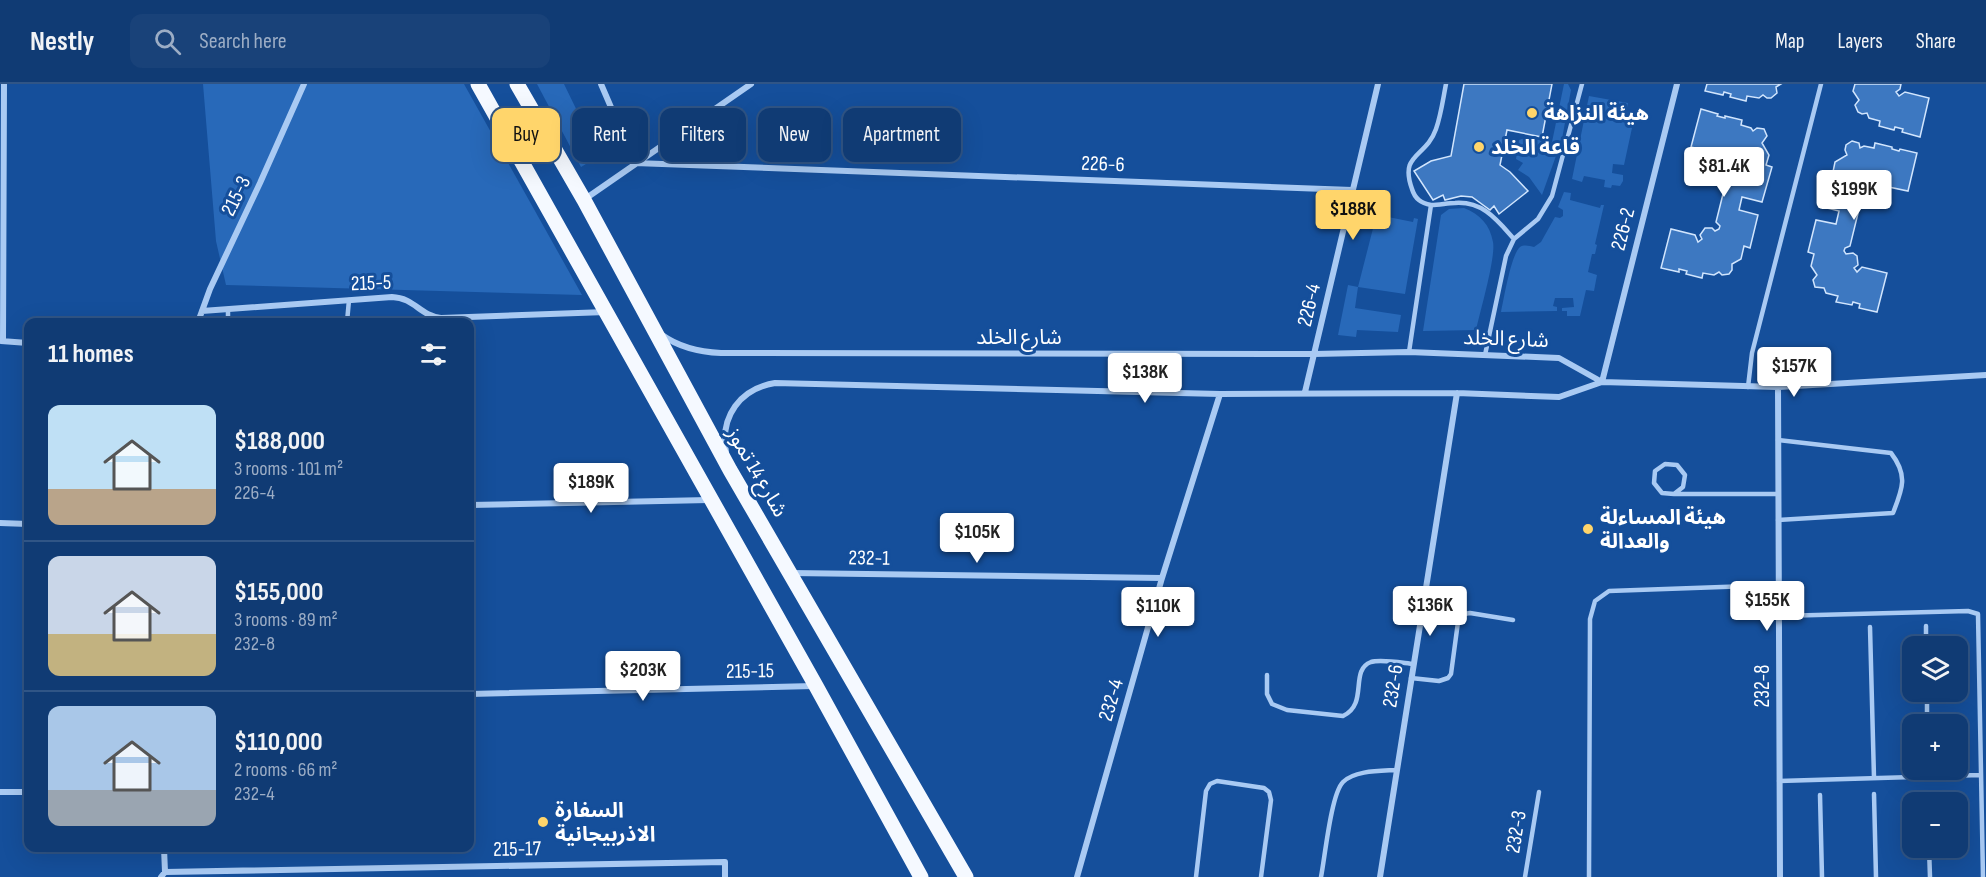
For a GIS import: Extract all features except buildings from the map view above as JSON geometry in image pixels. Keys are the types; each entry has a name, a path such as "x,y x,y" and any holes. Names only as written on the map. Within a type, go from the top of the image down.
{"main road":[{"path":"478,84 921,877"},
{"name":"شارع 14 تموز","path":"517,84 584,200 730,470 966,877"}],"street":[{"path":"4,84 2,341 24,343"},
{"name":"215-3","path":"199,318 210,289 304,84"},
{"path":"601,84 635,163"},
{"path":"584,200 751,84"},
{"name":"226-4","path":"1305,393 1378,84"},
{"name":"226-2","path":"1602,382 1677,84"},
{"name":"226-6","path":"635,163 1353,190"},
{"name":"215-5","path":"202,310 400,297 414,304 426,314 441,318 607,312"},
{"name":"شارع الخلد","path":"652,327 670,341 683,346 721,353 1314,354 1409,352 1559,358 1602,382"},
{"name":"شارع الخلد","path":"730,470 725,440 734,409 750,391 760,385 775,382 1220,394 1457,393 1559,397 1602,382 1778,387 1986,375"},
{"name":"232-8","path":"1778,387 1780,877"},
{"name":"232-6","path":"1380,877 1457,393"},
{"name":"232-4","path":"1077,877 1162,578 1220,394"},
{"path":"474,505 712,500"},
{"path":"0,523 24,524"},
{"name":"232-1","path":"791,573 1162,578"},
{"name":"215-15","path":"474,694 816,686"},
{"path":"0,792 24,792"},
{"path":"163,874 164,852"},
{"name":"215-17","path":"163,874 725,862 725,877"}],"lane":[{"path":"1446,84 1436,130 1408,168 1407,175 1414,196 1431,205 1461,203 1480,206 1514,239"},
{"path":"1485,355 1506,256 1514,239 1538,219 1552,196 1582,84"},
{"path":"1748,387 1752,353 1821,84"},
{"path":"1409,352 1431,205"},
{"path":"347,318 349,300"},
{"path":"228,309 228,318"},
{"path":"1778,440 1891,453 1901,466 1902,491 1893,513 1778,520"},
{"path":"1674,494 1683,487 1685,475 1677,465 1665,464 1656,471 1654,483 1662,493 1674,494 1778,494"},
{"path":"1589,877 1590,619 1595,601 1609,591 1778,585"},
{"path":"1779,616 1968,611 1978,614 1983,877"},
{"path":"1411,678 1439,681 1448,678 1451,674 1458,622 1464,614 1513,620"},
{"path":"1926,626 1926,636"},
{"path":"1870,627 1874,778"},
{"path":"1267,675 1267,694 1272,704 1287,710 1343,717 1351,712 1357,701 1360,674 1365,665 1373,661 1414,664"},
{"path":"1321,877 1336,794 1343,781 1357,774 1397,770"},
{"path":"1968,775 1980,775"},
{"path":"1779,781 1902,777"},
{"path":"1196,877 1206,791 1210,784 1217,782 1264,788 1269,792 1262,877"},
{"name":"232-3","path":"1525,877 1539,792"},
{"path":"1874,794 1876,877"},
{"path":"1820,795 1822,877"},
{"path":"1929,858 1930,877"}],"shaded area":[{"path":"203,84 464,84 492,134 492,162 508,162 582,295 226,285 216,241"},
{"path":"537,84 564,84 576,108 572,108 572,150 560,127 560,108 550,108"},
{"path":"1564,84 1568,84 1571,90 1562,139 1542,195 1529,177 1518,170 1523,163 1516,159 1519,140 1525,138 1552,142"},
{"path":"1589,96 1628,103 1626,112 1635,114 1624,165 1613,164 1612,173 1623,175 1620,186 1604,187 1605,180 1584,176 1582,182 1572,179"},
{"path":"578,162 589,162 581,167"},
{"path":"1564,192 1571,193 1570,200 1600,208 1604,205 1595,244 1597,245 1595,254 1592,254 1588,272 1597,275 1594,291 1586,290 1580,316 1567,316 1567,311 1562,311 1562,308 1574,307 1573,298 1555,298 1553,306 1557,307 1557,311 1501,312 1508,277 1517,252 1522,246 1534,247 1541,242 1555,217 1563,216 1563,210 1558,207"},
{"path":"1379,205 1390,207 1388,217 1413,222 1414,218 1418,219 1405,294 1358,287"},
{"path":"1464,208 1475,213 1483,221 1493,242 1490,272 1476,330 1423,331 1441,215 1449,209"},
{"path":"1348,285 1358,287 1355,308 1401,315 1398,332 1357,330 1356,337 1338,335"}],"place":[{"name":"هيئة النزاهة","path":"1532,113"},
{"name":"قاعة الخلد","path":"1479,147"},
{"name":"هيئة المساءلة والعدالة","path":"1588,529"},
{"name":"السفارة الاذربيجانية","path":"543,822"}]}
